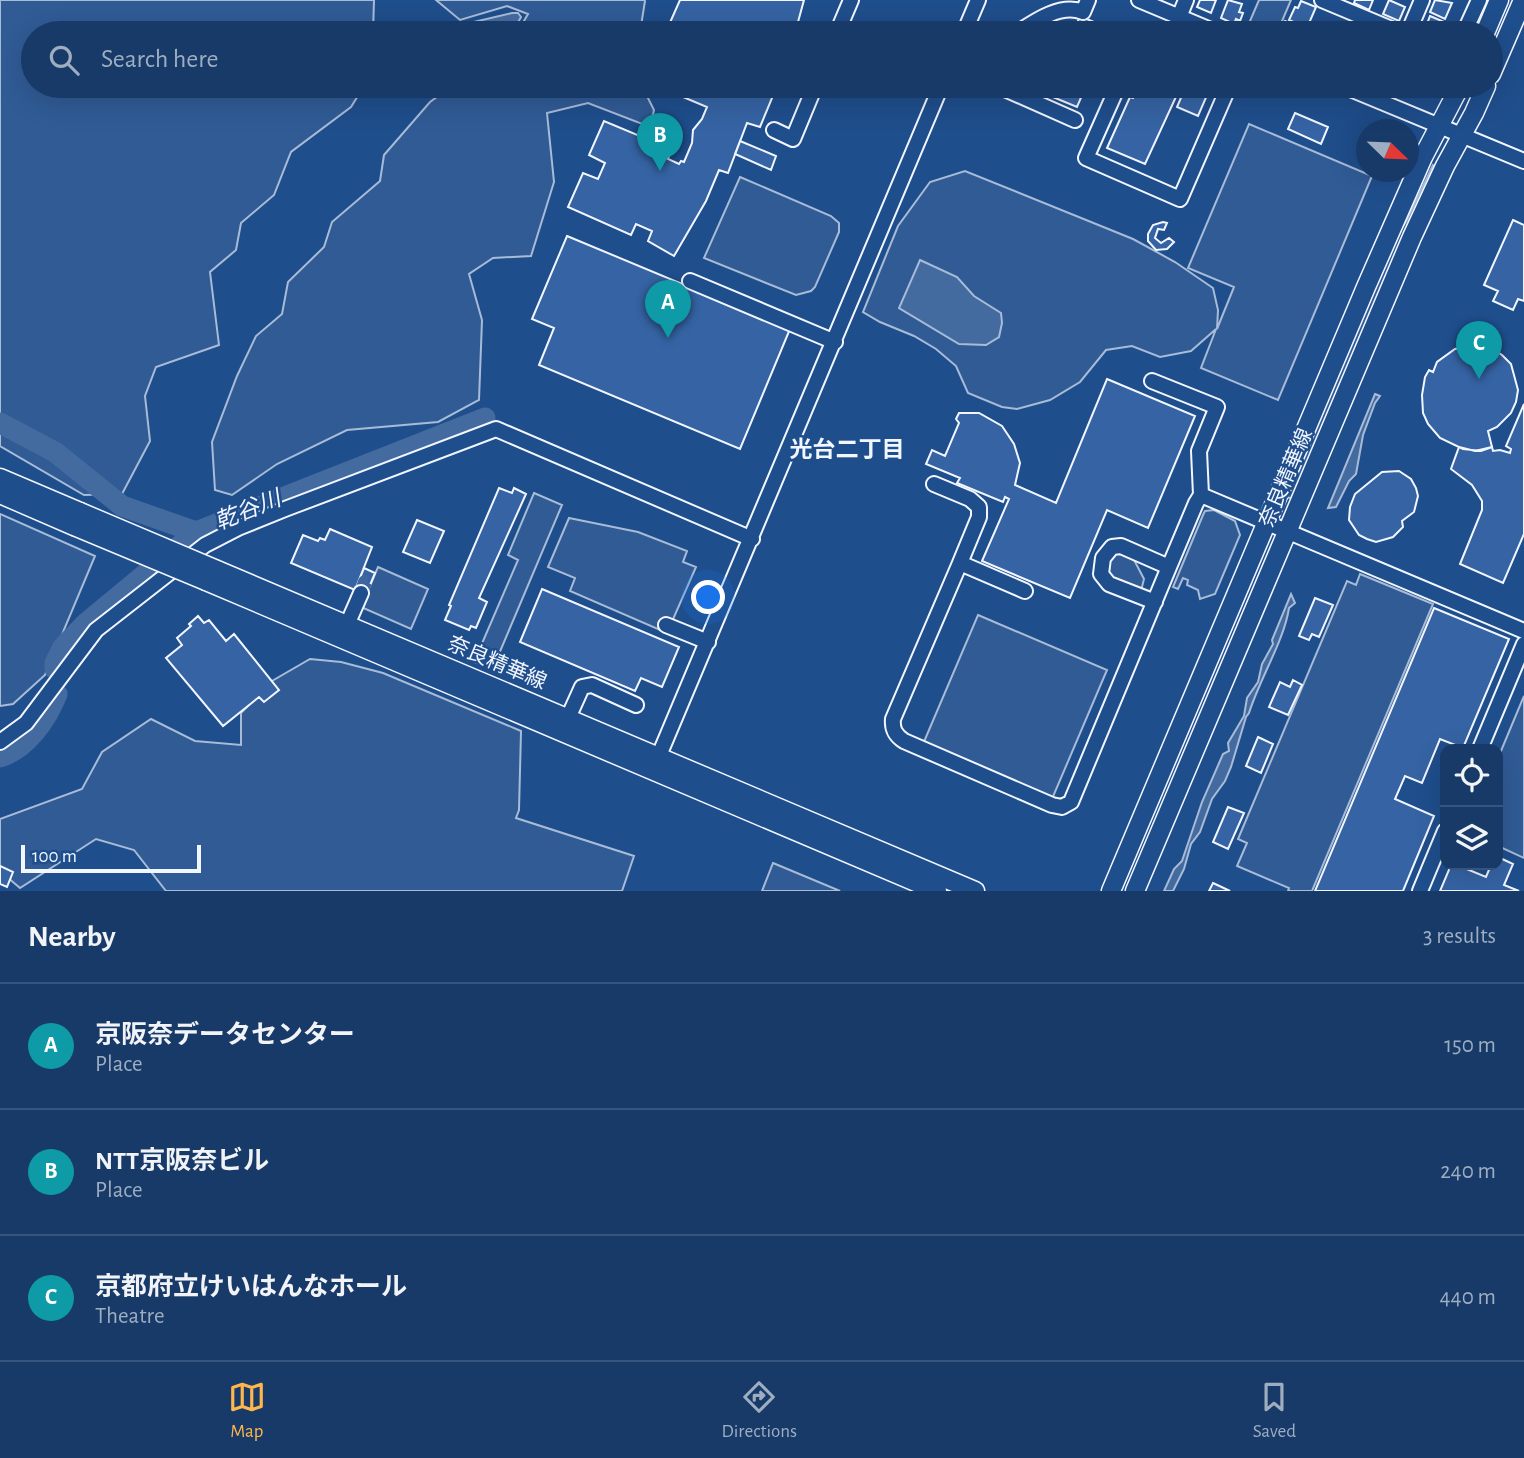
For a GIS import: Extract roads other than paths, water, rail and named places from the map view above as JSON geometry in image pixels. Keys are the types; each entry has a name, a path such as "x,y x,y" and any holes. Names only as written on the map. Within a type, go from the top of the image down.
{"main road":[{"path":"1490,21 1499,0"},
{"path":"1503,46 1523,0"},
{"name":"奈良精華線","path":"1111,891 1366,287 1453,98"},
{"name":"奈良精華線","path":"1135,891 1412,237 1480,98"},
{"name":"奈良精華線","path":"0,478 77,519"},
{"name":"奈良精華線","path":"0,494 77,519 656,763 975,891"},
{"name":"奈良精華線","path":"212,575 348,625 568,718 656,763 937,891"}],"street":[{"path":"841,21 850,0"},
{"path":"969,21 978,0"},
{"path":"1036,21 1073,8 1083,12 1088,0"},
{"path":"1139,0 1189,21"},
{"path":"1179,17 1186,0"},
{"path":"1322,0 1342,4 1377,21"},
{"path":"1413,21 1422,0"},
{"path":"1469,21 1479,0"},
{"path":"774,131 793,138 810,98"},
{"path":"656,763 937,98"},
{"path":"1025,98 1075,120"},
{"path":"1113,98 1086,158 1180,199 1224,98"},
{"path":"1372,98 1524,161"},
{"path":"690,281 835,342"},
{"path":"934,484 970,499 979,506 979,517 893,719 894,731 904,741 1062,807 1071,802 1201,495 1199,451 1217,407 1152,381"},
{"path":"0,742 26,723 96,630 205,545 285,509 496,429 752,539"},
{"path":"1201,495 1524,631"},
{"path":"1155,602 1109,584 1101,573 1102,558 1112,547 1121,546 1169,567"},
{"path":"960,563 1025,591"},
{"path":"348,625 361,593"},
{"path":"666,625 708,642"},
{"path":"1482,744 1524,644"},
{"path":"568,718 585,685 592,685 636,705"},
{"path":"1420,891 1440,843"}],"waterway":[{"name":"乾谷川","path":"55,669 63,647 86,623 196,532 485,418"},
{"path":"0,423 55,452 122,506 196,532"},
{"name":"乾谷川","path":"0,757 19,747 35,732 57,694"}],"tunnel":[{"path":"361,593 365,582 373,585"}],"place":[{"name":"NTT京阪奈ビル","path":"660,171"},
{"name":"京阪奈データセンター","path":"668,338"},
{"name":"京都府立けいはんなホール","path":"1479,379"}],"district":[{"name":"光台二丁目","path":"847,450"}]}
